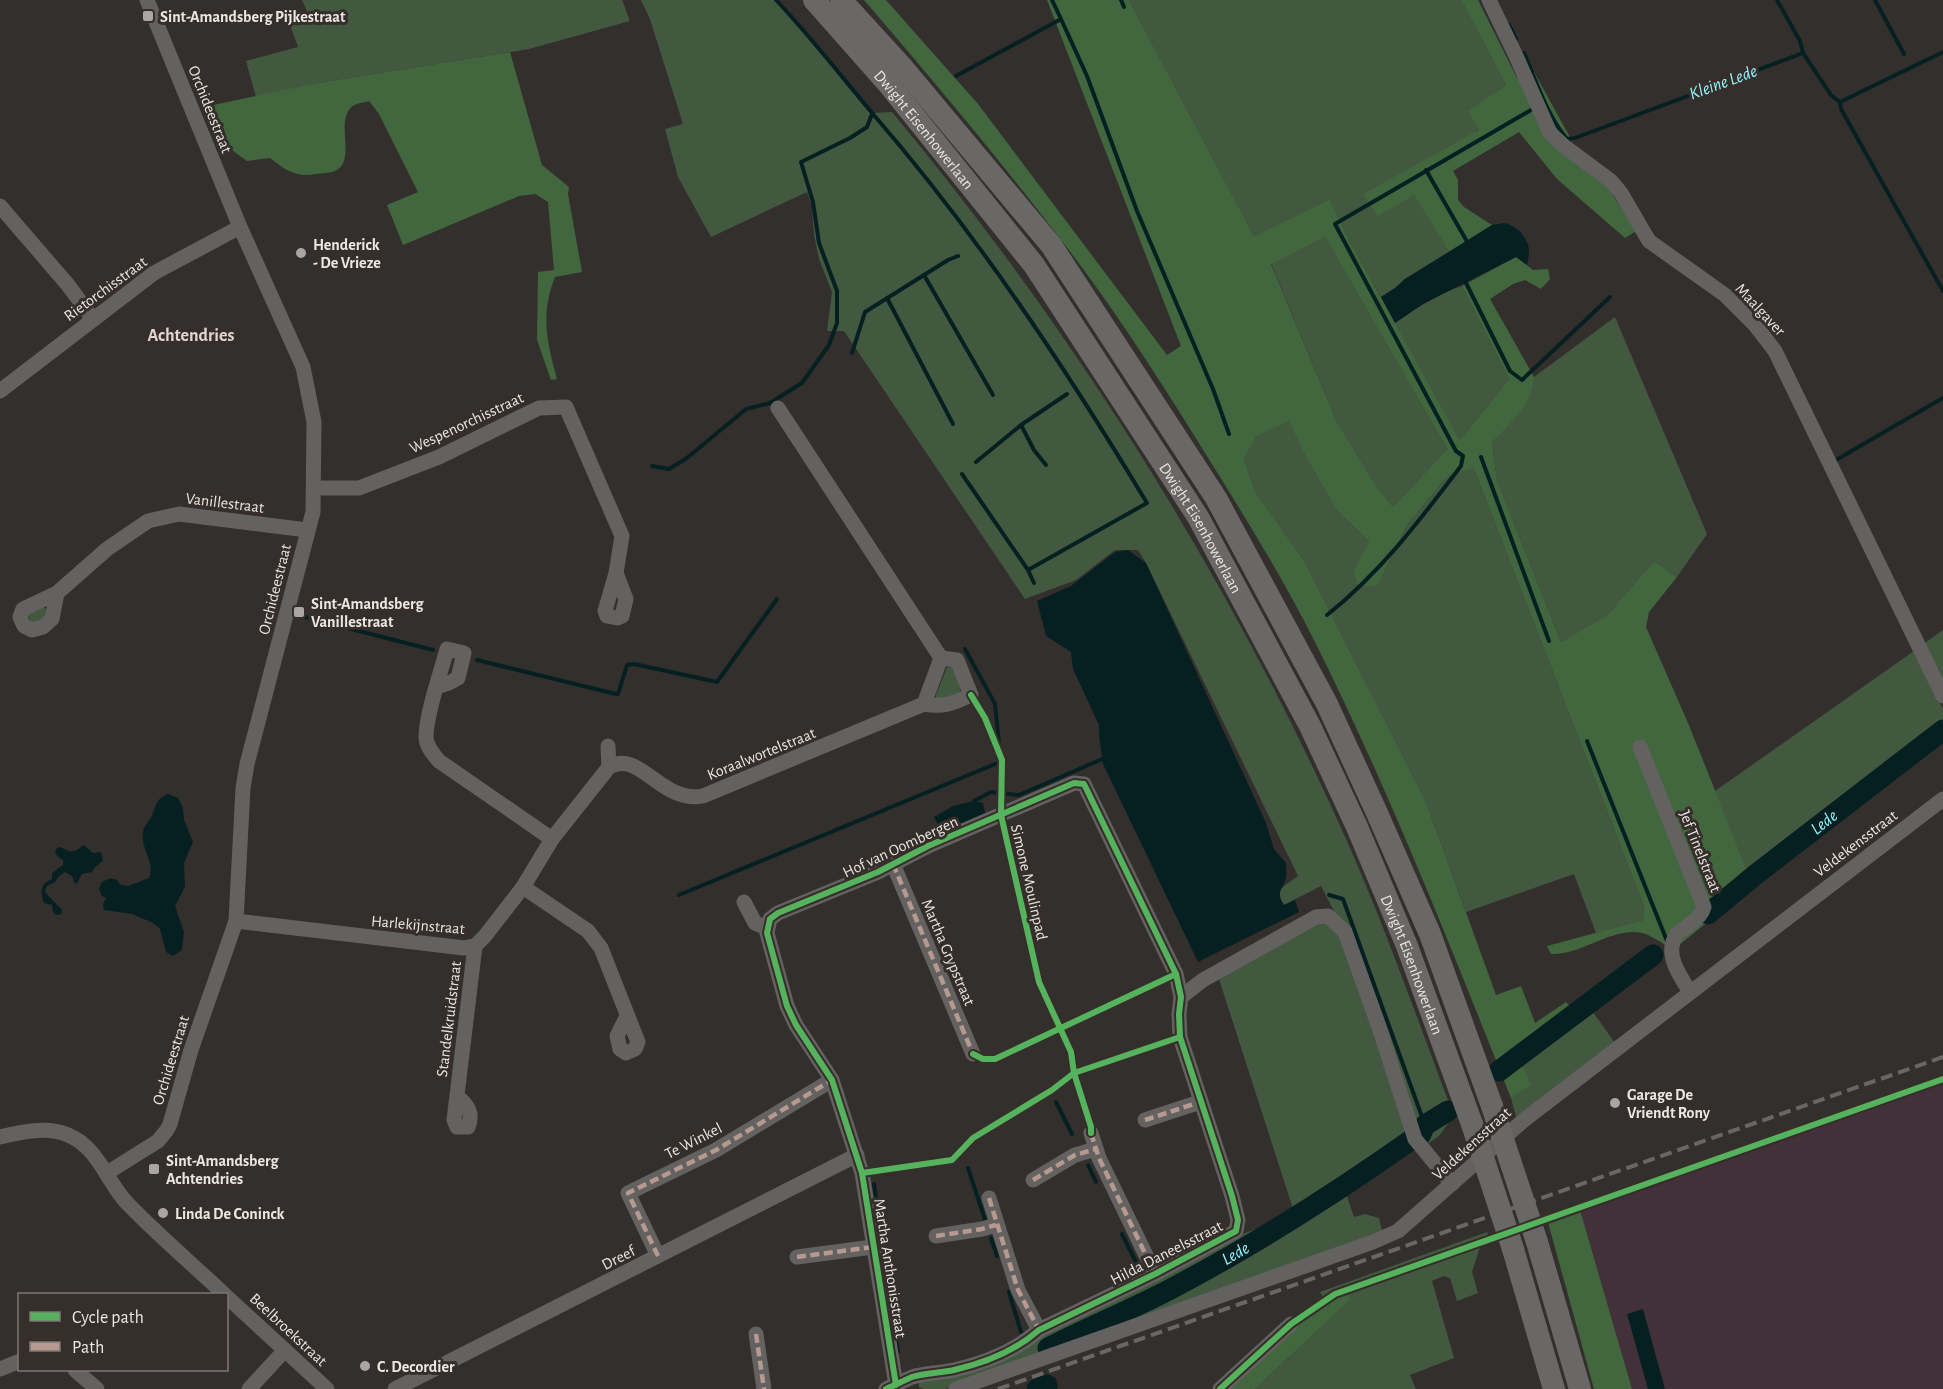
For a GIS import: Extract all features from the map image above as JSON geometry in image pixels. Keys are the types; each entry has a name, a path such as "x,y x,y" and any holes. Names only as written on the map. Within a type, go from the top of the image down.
{"highway":[{"name":"Dwight Eisenhowerlaan","path":"814,0 890,86 1034,265 1198,517 1310,726 1357,827 1407,946 1472,1124 1513,1249 1554,1389"},
{"name":"Dwight Eisenhowerlaan","path":"841,0 903,68 1051,244 1216,498 1327,704 1430,934 1492,1106 1537,1242 1580,1389"}],"street":[{"name":"Orchideestraat","path":"107,1173 151,1145 167,1130 191,1050 236,921 243,788 247,764 313,512 314,488 314,422 303,367 240,227 147,0"},
{"name":"Maalgaver","path":"1489,0 1550,133 1611,181 1621,193 1649,241 1725,295 1755,325 1775,351 1943,696"},
{"path":"0,206 68,285 93,319"},
{"name":"Rietorchisstraat","path":"0,391 154,273 240,227"},
{"name":"Wespenorchisstraat","path":"314,488 359,488 439,456 539,408 566,407 622,536 616,573"},
{"name":"Koraalwortelstraat","path":"612,765 630,763 669,791 691,798 703,796 924,705 936,707 950,705 971,695 957,660 941,658 778,408"},
{"name":"Vanillestraat","path":"57,593 107,549 148,521 179,514 307,530"},
{"path":"924,705 941,658"},
{"path":"436,687 426,738 430,752 439,761 552,839"},
{"path":"608,746 612,765"},
{"name":"Jef Tinelstraat","path":"1640,747 1704,907 1698,917 1676,935 1673,948 1673,965 1689,992"},
{"name":"Harlekijnstraat","path":"236,921 464,948 475,946 486,936 523,887 552,839 612,765"},
{"name":"Hof van Oombergen","path":"767,928 770,920 778,913 878,872 928,846 1074,783 1084,784 1176,974"},
{"name":"Veldekensstraat","path":"956,1389 1373,1242 1398,1231 1524,1120 1943,799"},
{"name":"Martha Grypstraat","path":"893,864 973,1054"},
{"path":"523,887 588,931 601,948 627,1016"},
{"path":"744,902 755,923 767,928 791,1015 832,1080 857,1155"},
{"path":"1181,997 1203,980 1316,917 1328,916 1345,932 1415,1139 1452,1184"},
{"name":"Standelkruidstraat","path":"457,1096 475,946"},
{"name":"Hilda Daneelsstraat","path":"891,1387 913,1377 954,1370 1005,1354 1025,1342 1038,1330 1155,1274 1236,1231 1238,1220 1232,1196 1180,1037 1181,997 1176,974"},
{"name":"Te Winkel","path":"658,1256 628,1193 716,1150 832,1080"},
{"path":"1144,1120 1200,1102"},
{"name":"Beelbroekstraat","path":"0,1137 39,1131 61,1132 70,1136 85,1147 107,1173 128,1204 223,1293"},
{"path":"1091,1133 1096,1149 1155,1274"},
{"path":"1033,1180 1075,1155 1096,1149"},
{"name":"Martha Anthonisstraat","path":"857,1155 862,1173 873,1246 891,1387"},
{"name":"Dreef","path":"395,1389 857,1155"},
{"path":"989,1198 1018,1290 1038,1330"},
{"path":"936,1236 996,1225"},
{"name":"Martha Anthonisstraat","path":"797,1257 873,1246"},
{"name":"Beelbroekstraat","path":"228,1298 327,1389"},
{"path":"1220,1389 1291,1324"},
{"path":"756,1334 764,1389"},
{"path":"249,1389 285,1350"},
{"path":"0,1369 18,1362"},
{"path":"76,1371 97,1389"},
{"path":"891,1387 912,1389"}],"shaded area":[{"path":"1943,1074 1943,1389 1632,1389 1578,1203"}],"green space":[{"path":"302,0 622,0 630,21 529,49 312,84 256,97 246,61 298,47 290,25 310,18"},
{"path":"641,0 775,0 805,32 872,113 892,112 960,196 1086,370 1200,553 1301,743 1347,841 1400,971 1453,1117 1439,1136 1426,1145 1340,1176 1354,1217 1365,1214 1379,1218 1382,1230 1377,1235 945,1389 919,1387 919,1380 1037,1337 1234,1237 1295,1215 1218,976 1335,913 1321,886 1284,905 1280,898 1280,889 1298,876 1138,550 1115,550 1076,580 1025,599 844,331 827,331 832,292 819,259 814,235 812,206 807,192 711,237 678,177 665,129 683,124 650,19"},
{"path":"864,0 886,0 978,104 1167,355 1181,346 1047,0 1129,0 1254,236 1330,199 1347,236 1460,440 1509,379 1462,286 1516,257 1533,270 1548,269 1550,279 1541,289 1525,280 1513,284 1490,299 1534,377 1530,396 1525,404 1492,442 1497,480 1561,642 1607,615 1654,561 1677,577 1649,612 1646,627 1688,723 1753,885 1673,950 1660,941 1639,932 1623,933 1562,953 1551,954 1547,946 1643,920 1644,906 1474,469 1455,473 1446,478 1407,525 1378,585 1359,586 1353,573 1369,541 1337,511 1303,452 1289,421 1257,436 1244,459 1255,491 1305,562 1426,802 1496,995 1521,986 1535,1023 1566,1002 1578,1015 1519,1058 1531,1085 1511,1098 1418,868 1368,754 1315,642 1276,570 1176,407 1100,292 1004,167","holes":["1325,237 1447,449 1393,507 1375,484 1336,420 1271,264"]},
{"path":"1129,0 1461,0 1506,85 1469,111 1479,129 1414,194 1449,252 1381,297 1347,236 1330,199 1254,236"},
{"path":"1461,0 1478,0 1517,78 1534,72 1571,139 1558,146 1605,183 1636,231 1625,238 1557,179 1519,132 1453,171 1458,180 1458,200 1464,207 1492,225 1449,252 1414,195 1378,216 1363,194 1479,130 1468,111 1506,85"},
{"path":"510,52 542,165 569,187 568,194 582,272 555,277 550,291 546,316 550,353 557,379 551,380 537,340 538,272 554,270 548,202 535,194 519,196 403,245 387,205 418,192 379,114 369,101 353,106 349,110 345,125 344,160 341,166 333,172 309,175 292,172 270,158 247,161 220,138 204,107 312,84"},
{"path":"1325,237 1447,449 1393,507 1375,484 1336,420 1271,263"},
{"path":"1462,286 1509,379 1460,440 1395,323 1436,297"},
{"path":"1615,317 1707,534 1677,577 1654,561 1607,615 1561,642 1497,480 1492,442 1525,404 1533,386 1534,377"},
{"path":"1289,420 1303,452 1337,511 1369,541 1362,557 1378,585 1407,525 1446,478 1455,473 1474,469 1644,906 1643,920 1596,933 1574,874 1466,912 1426,802 1305,562 1255,491 1244,459 1257,436"},
{"path":"43,607 47,610 46,618 35,623 31,622 28,614"},
{"path":"1943,630 1943,684 1922,645"},
{"path":"1914,651 1943,709 1943,742 1753,885 1715,791"},
{"path":"952,666 961,688 959,693 941,701 936,698 936,695 947,667"},
{"path":"1590,1008 1615,1043 1516,1117 1511,1098 1530,1085 1519,1058"},
{"path":"1578,1203 1632,1389 1594,1389 1546,1215"},
{"path":"1487,1232 1492,1244 1485,1243 1480,1247 1472,1272 1478,1293 1457,1301 1450,1278 1443,1276 1432,1281 1454,1358 1410,1375 1416,1389 1255,1389 1350,1300 1332,1299 1327,1303 1320,1292"},
{"path":"1347,1292 1350,1300 1255,1389 1228,1389 1299,1323 1314,1311"}],"water":[{"path":"1504,223 1517,229 1524,236 1529,250 1527,265 1516,257 1423,304 1395,323 1381,297 1405,279 1492,225"},
{"path":"1128,550 1146,563 1266,823 1274,849 1286,863 1286,878 1280,894 1281,900 1284,905 1295,900 1299,912 1198,962 1103,764 1099,725 1073,669 1071,652 1046,636 1037,601 1071,586 1115,552"},
{"path":"168,794 178,798 193,842 184,863 185,887 175,906 184,932 182,950 173,956 166,952 160,929 153,923 132,914 104,910 103,904 106,898 101,895 99,888 102,882 110,878 117,880 121,885 128,886 149,878 151,867 143,838 145,825 152,816 157,803"},
{"path":"974,801 983,803 986,818 943,835 934,817 953,806"},
{"path":"84,845 93,853 101,852 103,861 92,872 82,874 75,884 72,876 65,872 47,886 45,892 62,910 61,914 56,915 52,905 44,903 42,891 45,883 52,879 52,873 63,865 63,860 57,856 55,851 58,847 74,851"},
{"path":"1643,1309 1665,1389 1648,1389 1627,1314"}],"waterway":[{"path":"776,0 911,160 984,254 1052,352 1147,503 1028,570"},
{"path":"956,76 1061,19 1052,0"},
{"path":"1121,0 1124,7"},
{"path":"1777,0 1800,41 1803,53"},
{"path":"1875,0 1904,54"},
{"path":"1061,19 1087,76 1137,211 1213,389 1229,434"},
{"name":"Kleine Lede","path":"1509,25 1516,39"},
{"name":"Kleine Lede","path":"1524,53 1548,109 1567,139 1803,53 1831,95 1840,102 1943,52"},
{"path":"1840,102 1841,109 1943,291"},
{"path":"1327,615 1382,564 1461,466 1463,456 1456,451 1335,224 1531,110"},
{"path":"652,466 669,469 687,458 746,409 770,403 802,383 829,345 837,323 837,291 819,243 813,202 801,162 867,127 872,114"},
{"path":"1426,170 1469,245"},
{"path":"852,353 865,312 958,256"},
{"path":"924,275 993,395"},
{"path":"1464,279 1510,371 1522,380 1610,297"},
{"path":"887,298 953,424"},
{"path":"976,462 1021,425 1067,394"},
{"path":"1836,460 1943,398"},
{"path":"1021,425 1034,450 1046,465"},
{"path":"1481,457 1549,641"},
{"path":"962,474 1028,570 1034,583"},
{"path":"477,660 616,694 618,694 627,665 634,664 717,682 777,599"},
{"path":"305,617 433,650"},
{"path":"965,649 995,704 1002,811"},
{"name":"Lede","path":"1708,914 1943,730"},
{"path":"1587,741 1667,941"},
{"path":"974,801 991,792 1019,795 1107,757"},
{"path":"679,895 1000,762"},
{"path":"1329,895 1343,899 1425,1125"},
{"name":"Lede","path":"1499,1071 1653,955"},
{"path":"1056,1102 1072,1134"},
{"name":"Lede","path":"1420,1136 1425,1125 1448,1111"},
{"name":"Lede","path":"1048,1348 1167,1291 1230,1257 1352,1181 1411,1140"},
{"path":"1088,1165 1096,1182"},
{"path":"968,1168 985,1220"},
{"path":"874,1184 880,1224"},
{"path":"881,1229 882,1243"},
{"path":"1122,1234 1138,1266"},
{"path":"991,1238 997,1256"},
{"path":"885,1257 888,1276"},
{"path":"889,1290 890,1298"},
{"path":"1009,1292 1021,1332"},
{"path":"892,1308 898,1352"},
{"name":"Lede","path":"1037,1389 1047,1385"}],"railway":[{"path":"998,1389 1943,1057"}],"marked path":[{"path":"893,864 973,1054"},
{"path":"658,1256 628,1193 716,1150 832,1080"},
{"path":"1145,1120 1200,1102"},
{"path":"1091,1133 1099,1158 1155,1274"},
{"path":"1033,1180 1075,1155 1096,1149"},
{"path":"989,1198 1018,1290 1039,1330"},
{"path":"936,1236 996,1225"},
{"path":"797,1257 873,1247"},
{"path":"756,1334 764,1389"}],"cycle path":[{"name":"Simone Moulinpad","path":"971,695 985,718 1002,760 1001,815 1039,982 1071,1052 1074,1073 1091,1133"},
{"path":"886,1389 893,1386 896,1384 912,1377 966,1367 999,1356 1020,1345 1039,1330 1155,1274 1236,1231 1238,1220 1232,1196 1180,1037 1181,997 1176,974 1084,784 1074,783 928,846 878,872 778,913 770,919 767,933 787,1006 796,1025 832,1080 862,1173 896,1385"},
{"path":"973,1054 983,1059 995,1059 1176,974"},
{"path":"862,1173 952,1160 973,1138 1052,1090 1074,1073 1180,1037"},
{"path":"1220,1389 1291,1324 1335,1294 1943,1079"}],"place":[{"name":"Sint-Amandsberg Pijkestraat","path":"148,16"},
{"name":"Henderick - De Vrieze","path":"301,253"},
{"name":"Sint-Amandsberg Vanillestraat","path":"299,612"},
{"name":"Garage De Vriendt Rony","path":"1615,1103"},
{"name":"Sint-Amandsberg Achtendries","path":"154,1169"},
{"name":"Linda De Coninck","path":"163,1213"},
{"name":"C. Decordier","path":"365,1366"}],"district":[{"name":"Achtendries","path":"191,335"}]}
